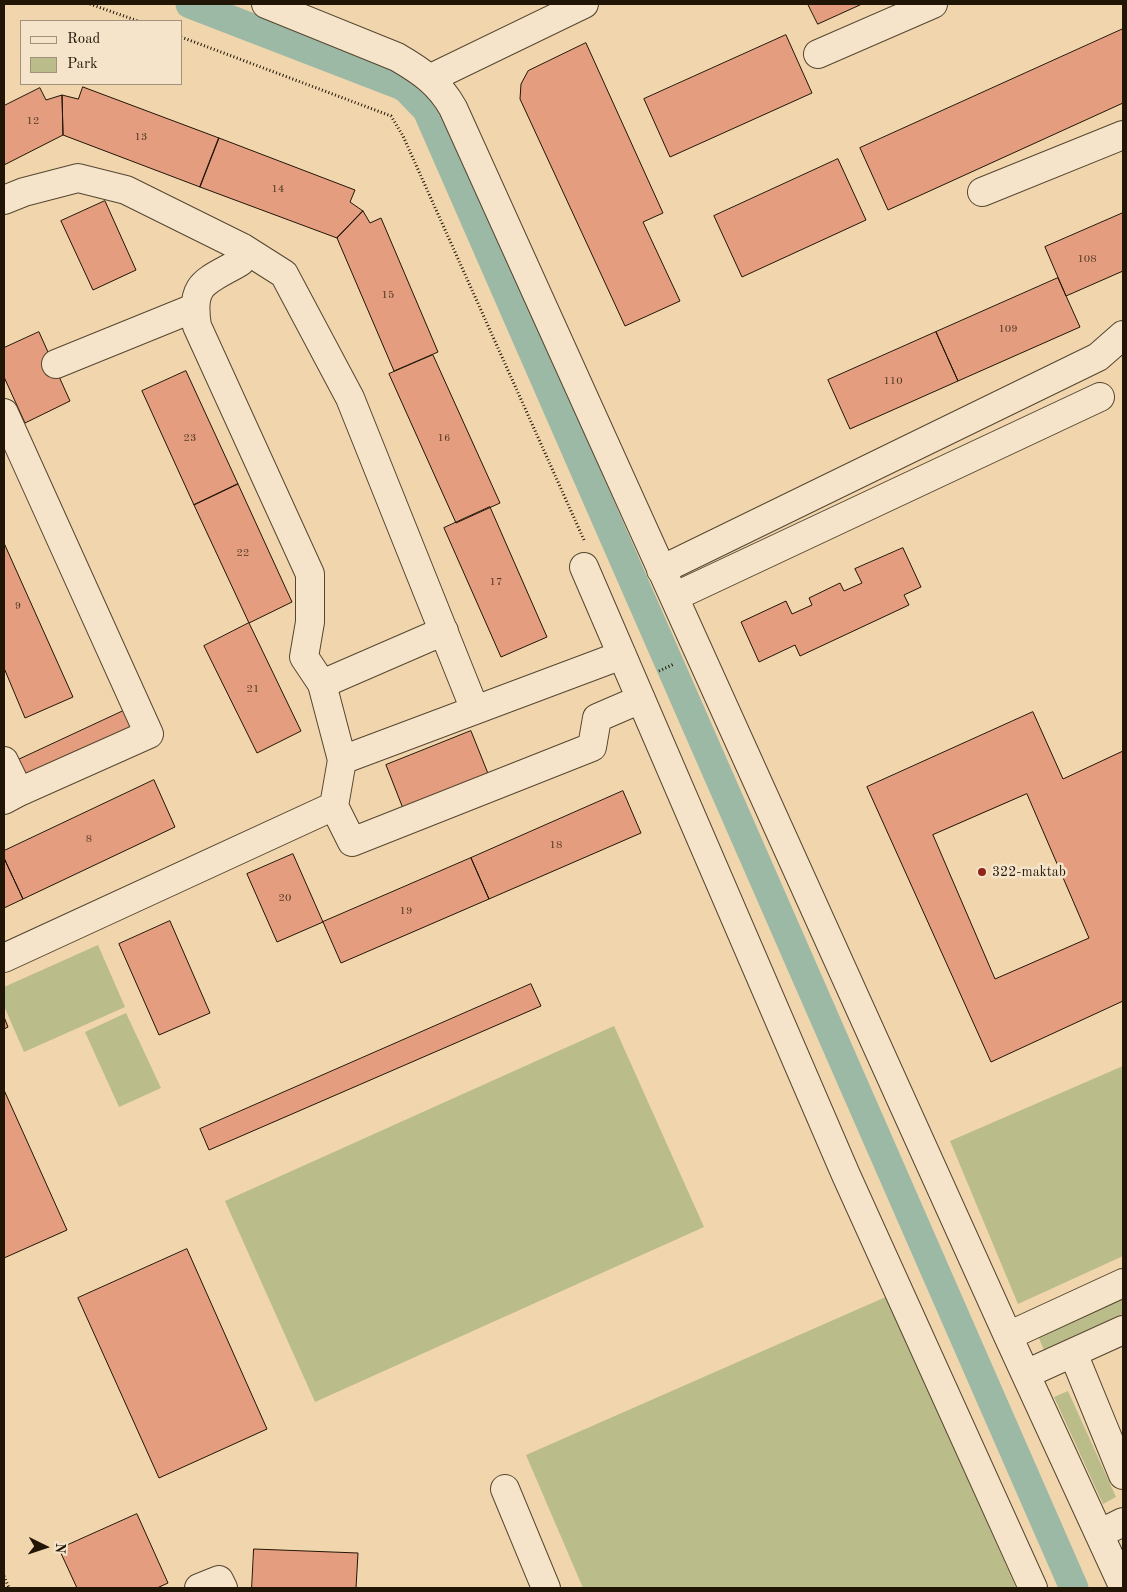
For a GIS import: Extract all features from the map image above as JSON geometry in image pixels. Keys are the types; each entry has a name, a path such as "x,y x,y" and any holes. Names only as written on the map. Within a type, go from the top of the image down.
{"street":[{"path":"266,4 397,57 431,78 444,92 453,108 1008,1336 1026,1374 1111,1528 1123,1586"},
{"path":"431,78 584,4"},
{"path":"818,54 933,4"},
{"path":"982,192 1123,135"},
{"path":"4,200 24,192 78,178 126,190 243,248 284,274 350,398 475,710"},
{"path":"243,248 240,262 197,290 194,308 197,326 310,574 310,622 304,657 322,684 342,760 334,806 352,842 592,747 597,718 641,699"},
{"path":"56,364 194,308"},
{"path":"661,570 1098,357 1123,335"},
{"path":"674,597 1100,397"},
{"path":"4,413 149,734 11,796 4,761"},
{"path":"585,556 622,655 846,1175 1033,1588"},
{"path":"322,684 444,631"},
{"path":"342,760 622,655"},
{"path":"4,958 334,806"},
{"path":"1008,1336 1123,1283"},
{"path":"1026,1374 1123,1330"},
{"path":"1073,1353 1123,1475"},
{"path":"505,1489 546,1588"},
{"path":"199,1588 220,1580 223,1588"}],"path":[{"path":"90,4 135,20"},
{"path":"182,37 391,116 403,136 585,556"},
{"path":"654,673 676,663"},
{"path":"4,1576 9,1588"}],"green space":[{"path":"98,945 125,1007 24,1052 4,1006 4,987"},
{"path":"126,1013 161,1088 119,1107 85,1032"},
{"path":"614,1026 704,1227 315,1402 225,1201"},
{"path":"1123,1066 1123,1256 1018,1304 950,1141"},
{"path":"888,1296 1016,1588 583,1588 526,1455"},
{"path":"1123,1297 1123,1314 1044,1350 1038,1336"},
{"path":"1068,1391 1116,1497 1103,1504 1054,1397"}],"building":[{"path":"808,4 862,4 818,24"},
{"path":"1123,29 1123,103 888,210 860,148"},
{"path":"786,35 812,93 670,157 644,99"},
{"path":"586,43 663,213 643,222 680,301 625,326 520,99 521,84 528,71"},
{"path":"83,87 219,138 200,187 63,135 62,95 78,99"},
{"path":"40,88 46,100 62,95 63,135 4,165 4,106"},
{"path":"219,138 355,190 350,202 363,211 337,238 200,187"},
{"path":"838,159 866,220 742,277 714,216"},
{"path":"105,201 136,270 93,290 61,221"},
{"path":"363,211 370,223 381,218 438,352 394,371 337,238"},
{"path":"1123,213 1123,271 1066,296 1045,247"},
{"path":"1058,278 1080,327 958,381 936,332"},
{"path":"39,332 70,401 25,423 4,377 4,348"},
{"path":"936,332 958,381 850,429 828,380"},
{"path":"433,355 500,503 456,523 389,374"},
{"path":"186,371 238,484 194,505 142,391"},
{"path":"238,484 292,602 249,623 194,505"},
{"path":"490,507 547,637 501,657 444,528"},
{"path":"4,543 73,697 25,718 4,668"},
{"path":"903,548 921,587 904,595 909,605 800,656 795,645 759,662 741,622 786,601 792,614 812,605 809,598 840,583 844,591 862,583 855,569"},
{"path":"249,623 301,731 257,753 204,646"},
{"path":"134,706 143,727 27,780 18,760"},
{"path":"1033,712 1063,779 1123,751 1123,1001 991,1062 867,787","holes":["1027,794 1089,938 995,979 933,835"]},
{"path":"471,731 489,776 404,811 386,765"},
{"path":"154,780 175,827 23,899 4,858 4,851"},
{"path":"623,791 641,833 489,899 471,858"},
{"path":"293,854 323,922 277,942 247,874"},
{"path":"4,858 23,899 4,908"},
{"path":"471,858 489,899 341,963 323,922"},
{"path":"170,921 210,1013 159,1035 119,944"},
{"path":"531,984 541,1006 209,1150 200,1129"},
{"path":"4,1017 8,1027 4,1029"},
{"path":"4,1090 67,1230 4,1258"},
{"path":"187,1249 267,1429 159,1478 78,1298"},
{"path":"137,1514 168,1583 157,1588 77,1588 59,1549"},
{"path":"254,1549 358,1553 356,1588 252,1588"}],"waterway":[{"path":"190,4 400,85 407,89 427,110 1074,1588"}],"place":[{"name":"322-maktab","path":"982,872"}]}
